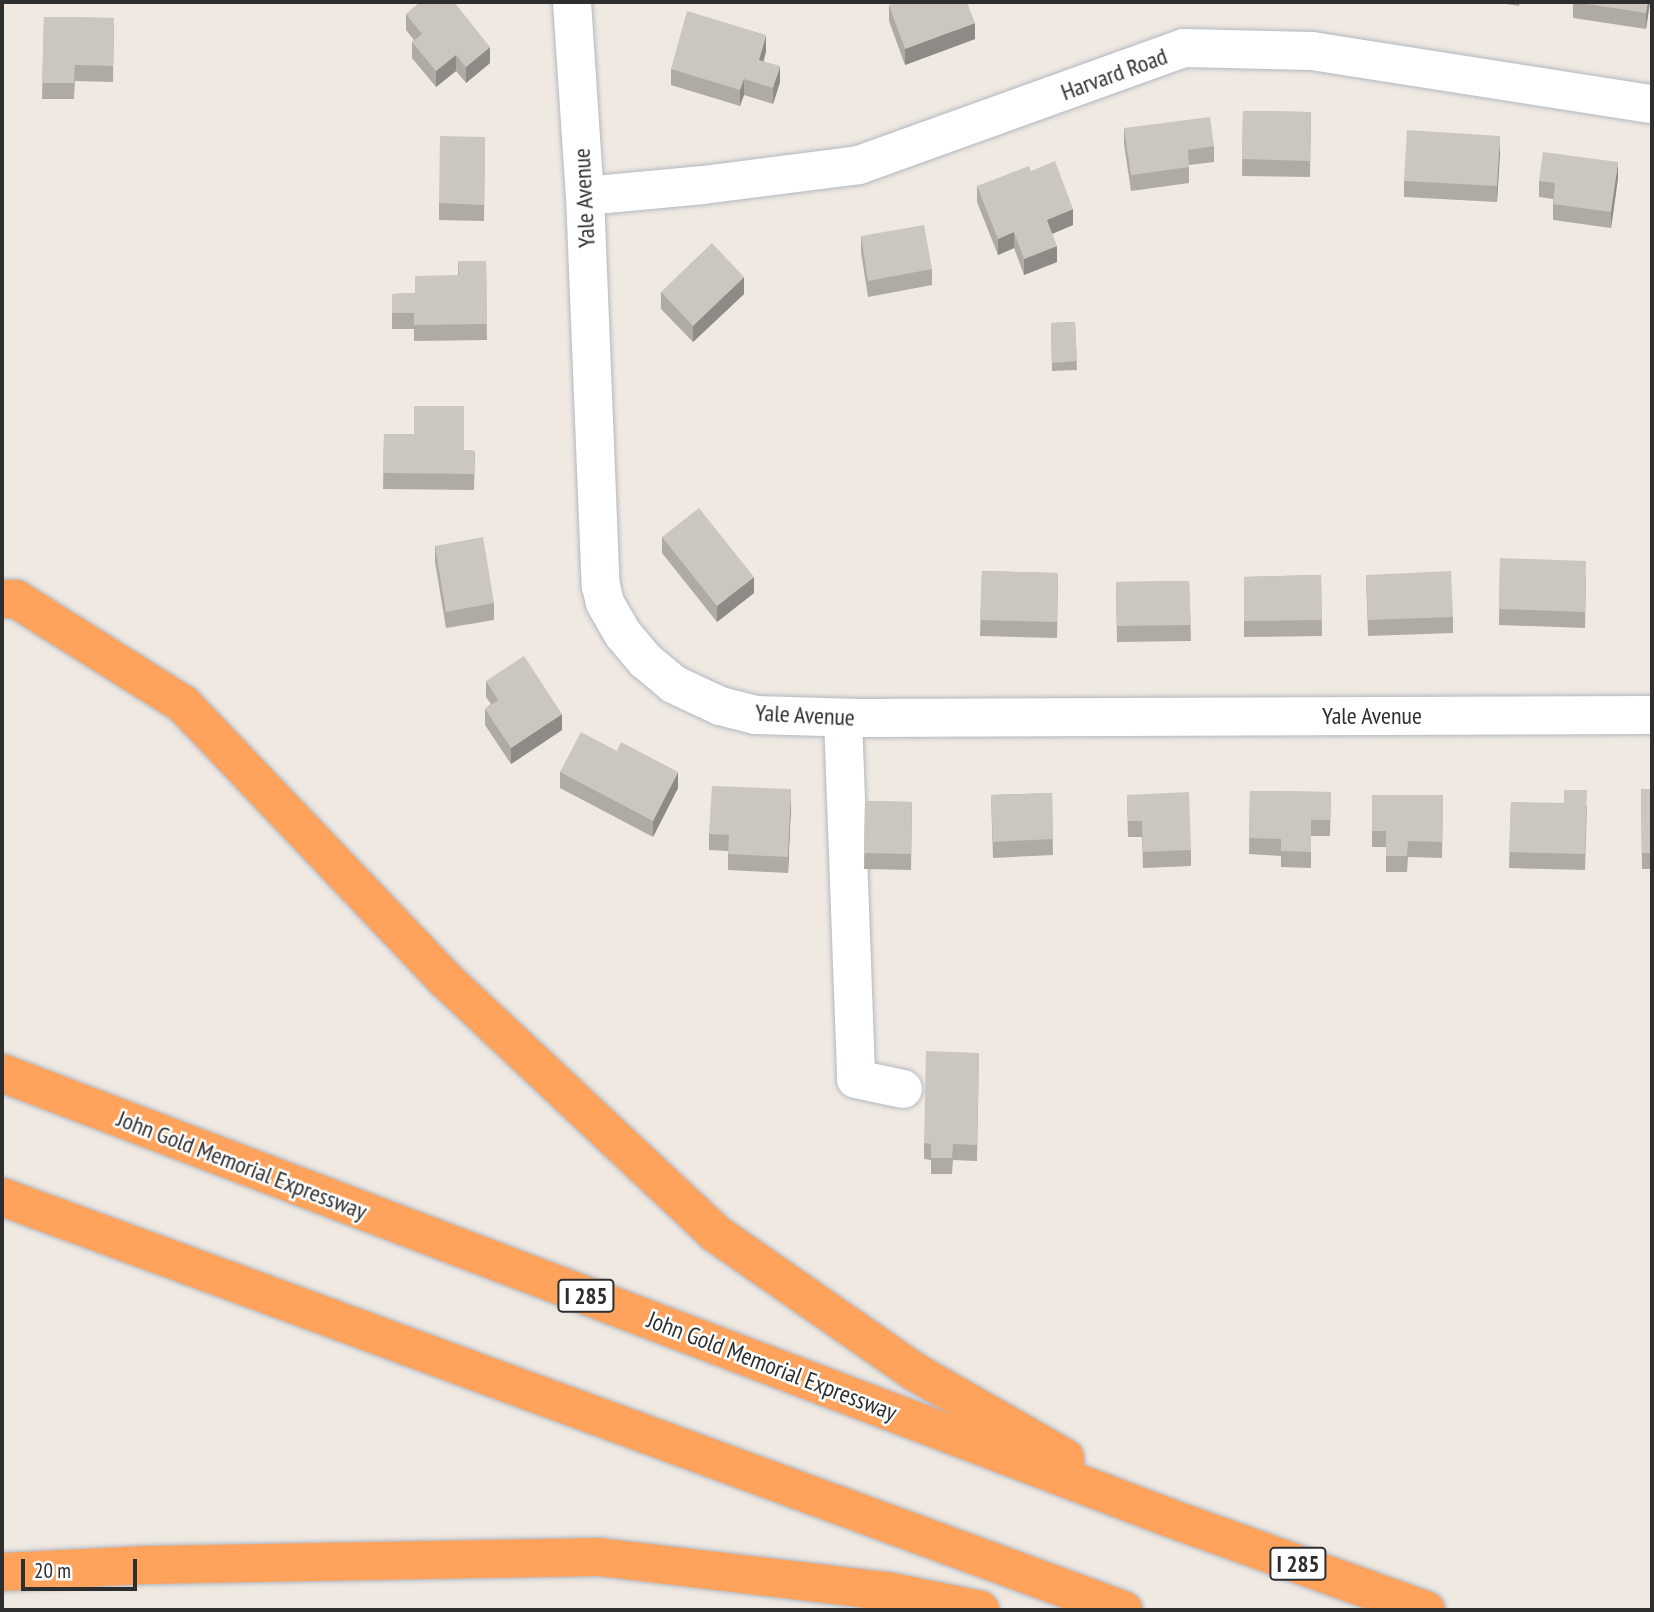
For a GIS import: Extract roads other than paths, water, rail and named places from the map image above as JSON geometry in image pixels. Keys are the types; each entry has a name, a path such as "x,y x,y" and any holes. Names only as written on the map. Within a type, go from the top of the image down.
{"highway":[{"path":"2,599 16,599 184,705 446,980 715,1233 915,1372 1170,1518"},
{"name":"John Gold Memorial Expressway","path":"2,1073 1170,1518 1426,1610"},
{"path":"2,1197 1123,1610"},
{"path":"2,1572 146,1565 599,1557 886,1591 980,1610"}],"street":[{"name":"Yale Avenue","path":"572,2 585,196 601,586 605,603 623,634 646,662 673,684 720,706 755,715 844,718 1652,715"},
{"name":"Harvard Road","path":"585,196 703,185 859,165 1184,48 1312,51 1652,104"},
{"path":"844,718 856,1079 903,1089"}]}
